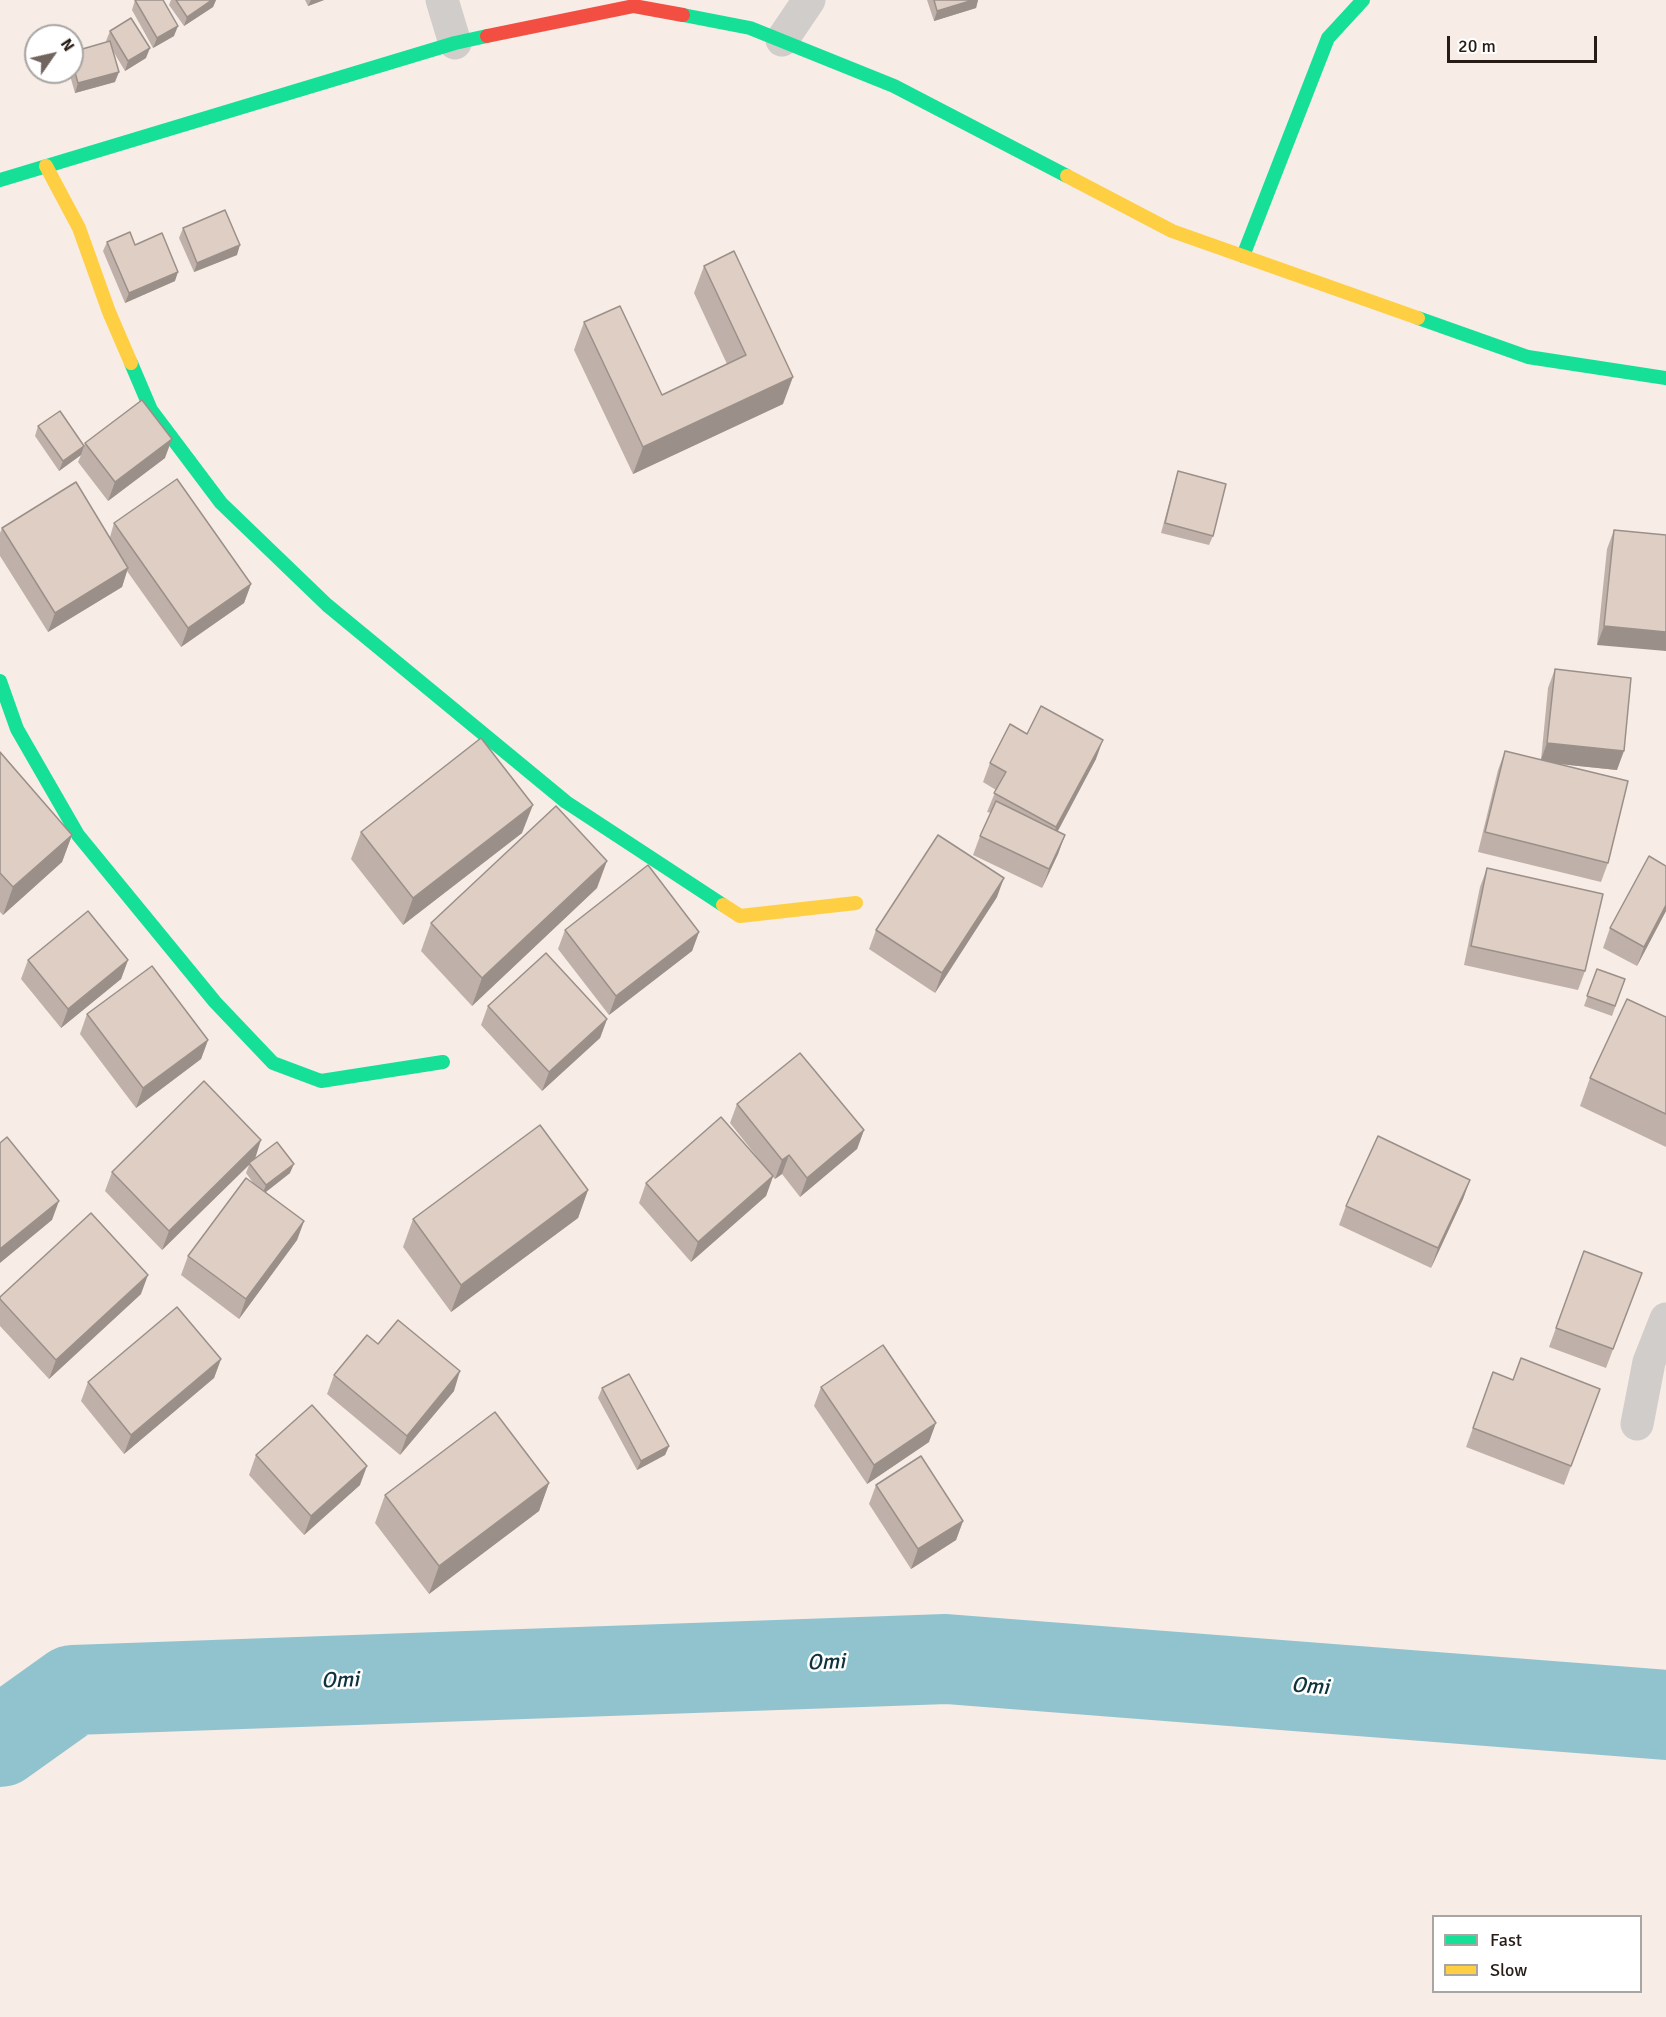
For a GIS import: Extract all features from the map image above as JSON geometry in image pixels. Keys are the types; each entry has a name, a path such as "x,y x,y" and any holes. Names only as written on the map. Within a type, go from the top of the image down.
{"street":[{"path":"442,0 455,43"},
{"path":"782,40 809,0"},
{"path":"1243,256 1328,38 1363,0"},
{"path":"0,180 455,43 634,6 750,28 894,86 1172,231 1528,357 1666,378"},
{"path":"46,166 79,228 109,312 151,410 221,503 327,605 566,802 740,916 856,903"},
{"path":"0,681 17,729 78,835 215,1002 273,1063 321,1081 443,1062"},
{"path":"1637,1424 1649,1362 1666,1319"}],"building":[{"path":"135,0 163,0 178,26 157,38"},
{"path":"176,0 212,0 187,17"},
{"path":"934,0 973,0 937,11"},
{"path":"131,18 150,48 128,61 110,31"},
{"path":"110,41 119,72 84,81 84,49"},
{"path":"225,210 240,245 197,263 183,228"},
{"path":"130,232 135,245 162,233 178,272 129,293 107,242"},
{"path":"734,251 793,377 643,447 584,322 620,306 662,395 746,355 704,266"},
{"path":"142,400 172,439 115,482 85,443"},
{"path":"60,411 84,446 63,461 38,426"},
{"path":"1178,471 1226,484 1213,536 1165,523"},
{"path":"177,479 251,584 188,628 114,523"},
{"path":"76,482 128,568 55,613 2,528"},
{"path":"1614,530 1666,535 1666,632 1604,626"},
{"path":"1555,669 1631,678 1624,751 1547,743"},
{"path":"1041,706 1103,740 1056,827 994,793 1006,772 990,763 1010,724 1027,734"},
{"path":"481,738 533,805 413,898 361,832"},
{"path":"1505,751 1628,781 1608,863 1485,832"},
{"path":"0,752 72,835 13,887 0,873"},
{"path":"996,801 1065,835 1049,869 980,836"},
{"path":"556,806 607,861 482,978 431,923"},
{"path":"938,835 1004,878 942,973 876,930"},
{"path":"1649,856 1666,866 1666,905 1644,947 1610,928"},
{"path":"648,865 699,932 616,996 565,930"},
{"path":"1487,868 1603,894 1585,971 1471,946"},
{"path":"88,911 128,960 68,1009 28,960"},
{"path":"546,953 607,1019 549,1072 488,1006"},
{"path":"152,966 208,1040 143,1088 87,1014"},
{"path":"1597,969 1625,979 1615,1006 1587,996"},
{"path":"1627,999 1666,1017 1666,1114 1590,1078"},
{"path":"800,1053 864,1130 807,1178 789,1155 782,1160 737,1104"},
{"path":"204,1081 261,1140 169,1231 112,1172"},
{"path":"721,1117 773,1176 698,1242 646,1183"},
{"path":"540,1125 588,1190 461,1285 413,1219"},
{"path":"1378,1136 1470,1180 1438,1248 1346,1206"},
{"path":"7,1137 59,1201 0,1249 0,1143"},
{"path":"277,1142 294,1164 266,1185 249,1163"},
{"path":"246,1178 304,1221 246,1299 188,1256"},
{"path":"91,1213 148,1275 56,1360 0,1297"},
{"path":"1584,1251 1642,1273 1613,1349 1556,1328"},
{"path":"177,1307 221,1359 131,1435 88,1382"},
{"path":"398,1320 460,1371 407,1436 334,1375 367,1335 378,1344"},
{"path":"883,1345 936,1423 874,1465 821,1387"},
{"path":"1521,1358 1600,1389 1571,1466 1473,1428 1493,1372 1513,1380"},
{"path":"629,1374 669,1446 641,1461 602,1388"},
{"path":"312,1405 367,1466 311,1516 256,1455"},
{"path":"495,1412 549,1483 439,1566 385,1495"},
{"path":"921,1456 963,1521 918,1549 876,1485"}],"waterway":[{"name":"Omi","path":"0,1742 73,1690 946,1659 1666,1715"}],"traffic: fast":[{"path":"1243,256 1328,38 1363,0"},
{"path":"683,15 750,28 894,86 1067,176"},
{"path":"0,180 455,43 487,36"},
{"path":"1418,318 1528,357 1666,378"},
{"path":"131,363 151,410 221,503 327,605 566,802 723,905"},
{"path":"0,681 17,729 78,835 215,1002 273,1063 321,1081 443,1062"}],"traffic: slow":[{"path":"46,166 79,228 109,312 131,363"},
{"path":"1067,176 1172,231 1418,318"},
{"path":"723,905 740,916 856,903"}],"traffic: jam":[{"path":"487,36 634,6 683,15"}]}
